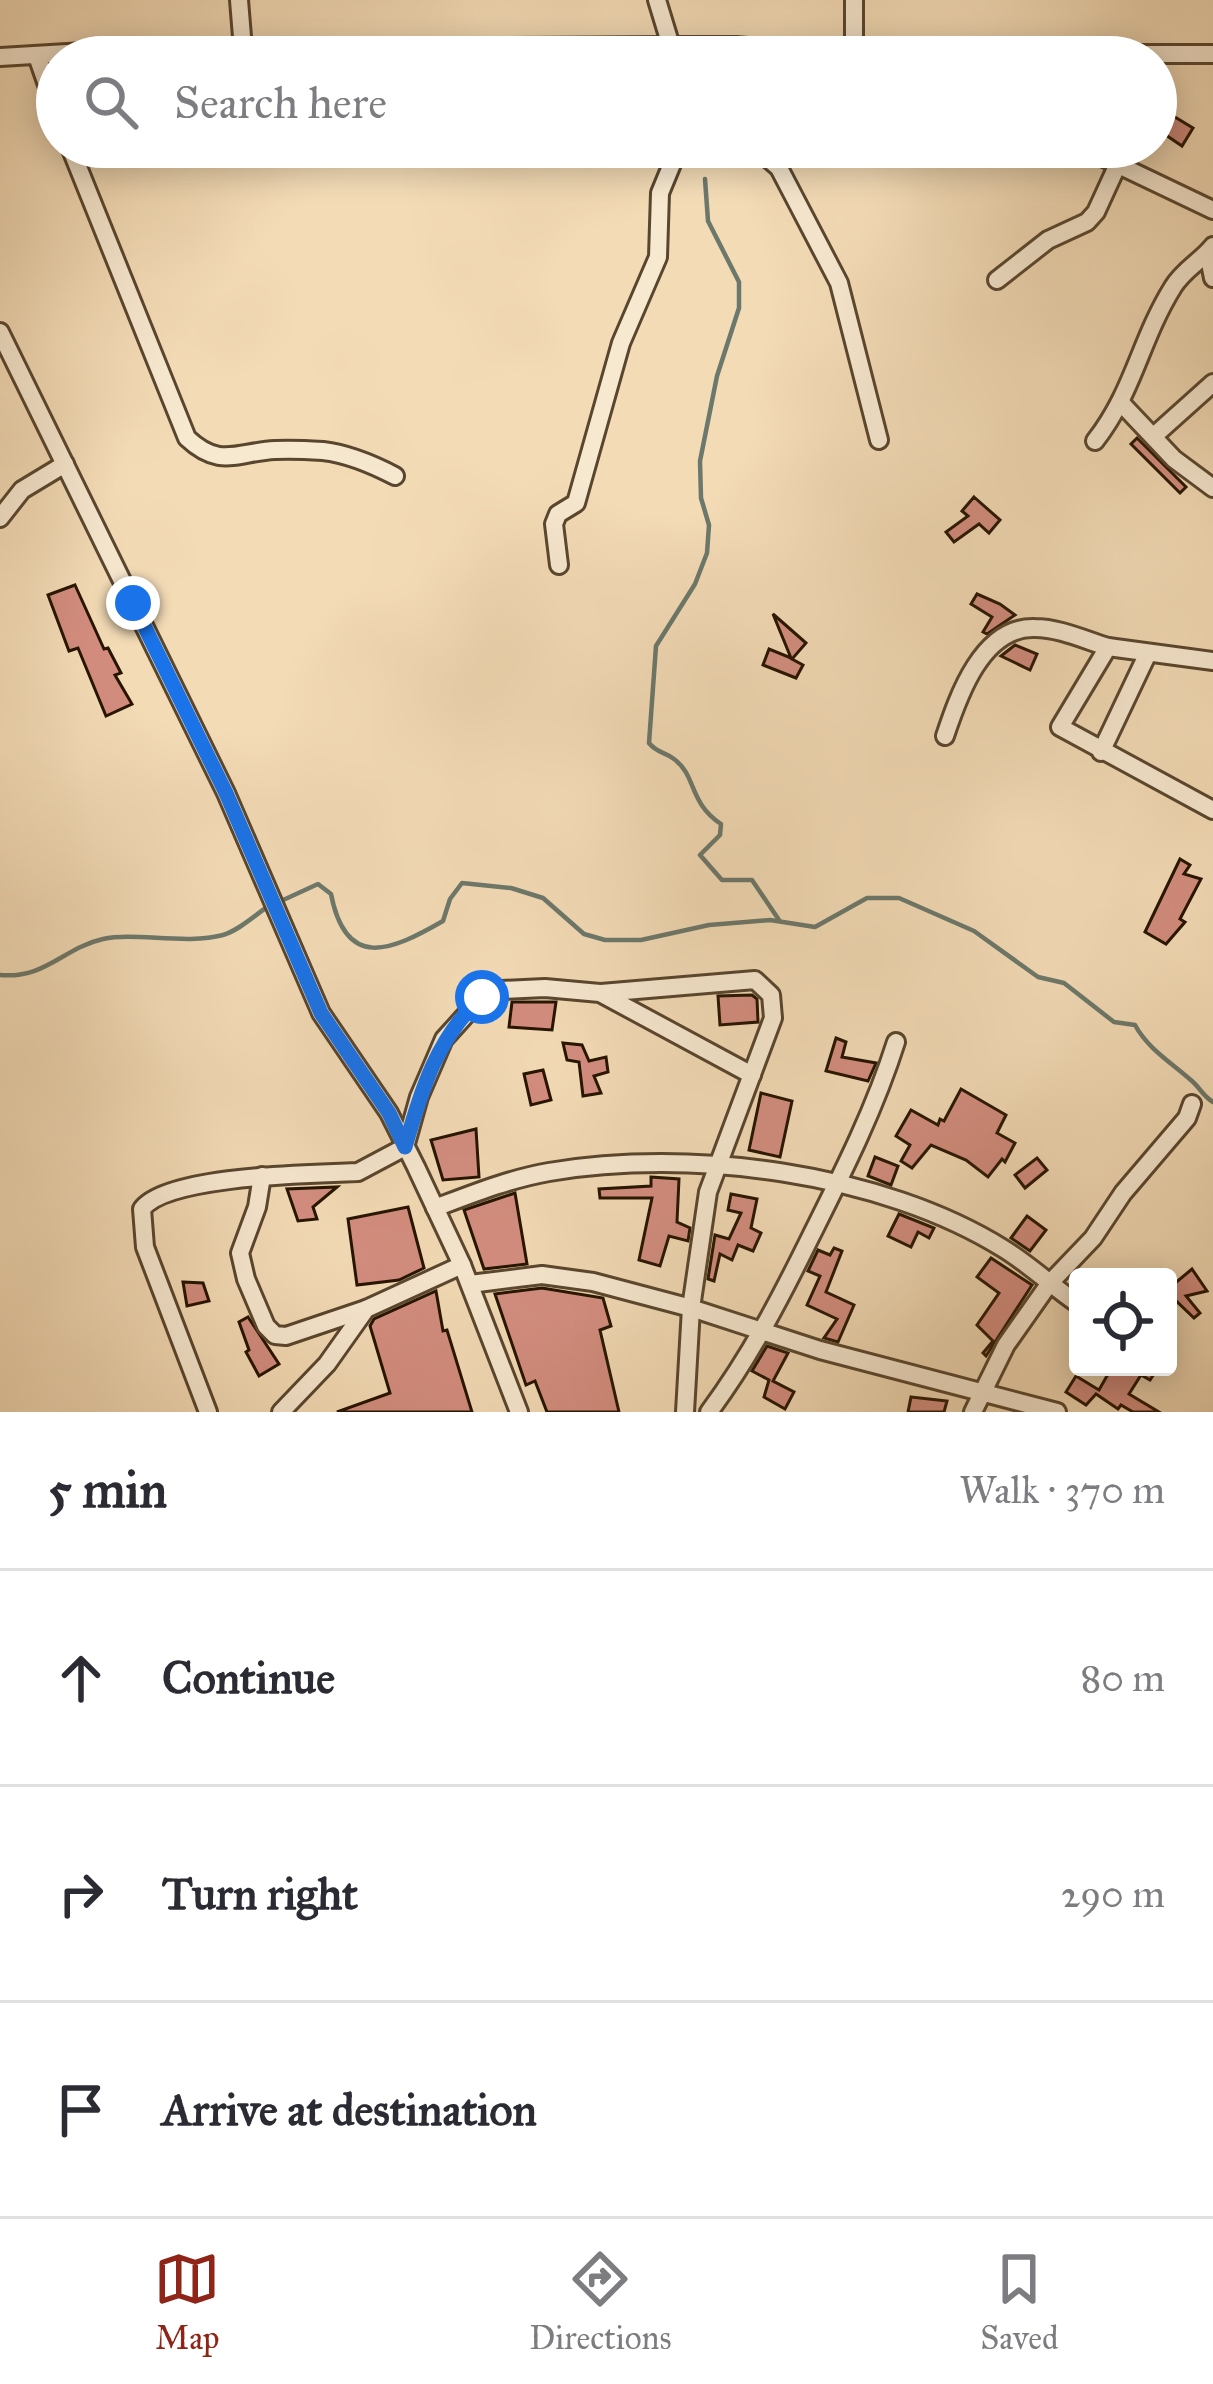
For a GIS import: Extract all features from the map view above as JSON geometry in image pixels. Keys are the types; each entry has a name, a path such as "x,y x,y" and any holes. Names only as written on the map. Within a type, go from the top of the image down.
{"street":[{"path":"239,0 242,36"},
{"path":"657,0 668,36"},
{"path":"854,0 858,36"},
{"path":"1177,54 1213,54"},
{"path":"0,57 36,56"},
{"path":"78,168 187,438 201,451 227,458 272,450 327,452 367,461 395,476"},
{"path":"559,566 554,524 558,514 576,503 621,343 658,257 660,193 670,168"},
{"path":"779,168 839,283 879,440"},
{"path":"997,280 1048,240 1087,222 1116,168"},
{"path":"1126,168 1213,210"},
{"path":"1210,249 1213,278"},
{"path":"1095,441 1122,404 1147,334 1175,282 1210,249"},
{"path":"0,332 226,793 321,1013 389,1113 435,1208 519,1412"},
{"path":"1155,435 1213,383"},
{"path":"1122,404 1174,459 1213,488"},
{"path":"0,518 22,490 64,464"},
{"path":"945,736 965,678 976,662 1018,630 1034,627 1108,647 1213,661"},
{"path":"1108,647 1060,727 1213,810"},
{"path":"1100,752 1148,652"},
{"path":"204,1411 145,1247 142,1209 148,1200 194,1185 358,1172 405,1147 419,1096 444,1039 482,997 502,990 600,993 755,980 771,995 772,1018 708,1192 691,1308 685,1412"},
{"path":"600,993 752,1075"},
{"path":"709,1412 763,1330 837,1185 872,1114 896,1042"},
{"path":"973,1412 1006,1345 1049,1284 1093,1238 1124,1192 1187,1118 1192,1104"},
{"path":"435,1208 547,1173 597,1166 716,1164 837,1185 919,1208 1003,1249 1069,1298"},
{"path":"262,1176 241,1253 246,1279 266,1326 275,1335 286,1336 366,1309 462,1265"},
{"path":"470,1284 559,1276 691,1308 820,1350 1057,1412"},
{"path":"281,1412 327,1364 366,1309"}],"building":[{"path":"1177,118 1193,128 1182,146 1177,143"},
{"path":"1137,438 1186,487 1180,493 1131,444"},
{"path":"974,497 1000,520 989,533 979,524 954,542 946,532 968,516 962,511"},
{"path":"75,585 132,704 106,716 78,648 69,651 48,595"},
{"path":"977,594 1015,615 987,634 983,632 992,617 971,604"},
{"path":"773,614 806,643 792,659 803,665 796,678 763,665 769,649 791,658"},
{"path":"1015,645 1037,654 1030,670 1001,656"},
{"path":"1180,859 1190,865 1184,874 1201,879 1180,919 1185,922 1166,944 1145,932"},
{"path":"752,995 757,999 758,1022 720,1025 718,996"},
{"path":"512,1002 556,1002 552,1030 509,1027"},
{"path":"836,1038 846,1042 842,1057 876,1063 868,1081 826,1071"},
{"path":"563,1043 582,1045 589,1061 606,1057 608,1072 594,1076 601,1093 583,1096 579,1062 567,1060"},
{"path":"543,1070 551,1100 531,1105 524,1074"},
{"path":"961,1089 1006,1115 997,1133 1015,1143 1005,1162 1002,1159 988,1177 966,1160 931,1145 912,1168 901,1161 910,1145 896,1136 911,1110 938,1125"},
{"path":"761,1093 792,1101 780,1157 749,1150"},
{"path":"476,1129 479,1177 443,1180 431,1140"},
{"path":"875,1157 898,1166 891,1185 868,1176"},
{"path":"1037,1158 1047,1170 1025,1188 1015,1175"},
{"path":"651,1177 679,1179 677,1222 690,1228 688,1241 669,1236 660,1266 639,1260 652,1198 600,1198 599,1189 651,1186"},
{"path":"337,1187 313,1207 317,1219 298,1221 287,1189"},
{"path":"515,1193 527,1264 484,1269 464,1210"},
{"path":"731,1194 757,1199 751,1228 761,1233 753,1251 738,1245 732,1260 720,1254 714,1281 708,1279 715,1235 729,1239 741,1213 728,1210"},
{"path":"408,1207 424,1268 399,1280 357,1285 348,1219"},
{"path":"899,1214 934,1228 929,1238 918,1232 911,1247 888,1236"},
{"path":"1027,1216 1046,1230 1030,1251 1011,1238"},
{"path":"834,1248 842,1251 826,1292 854,1305 838,1342 824,1338 837,1319 807,1305 820,1276 808,1271 818,1250 830,1255"},
{"path":"991,1258 1032,1285 986,1356 983,1353 993,1341 977,1325 999,1293 977,1277"},
{"path":"1192,1269 1207,1291 1186,1296 1200,1313 1194,1318 1177,1302 1177,1282"},
{"path":"183,1282 203,1283 209,1301 187,1306"},
{"path":"542,1288 603,1298 611,1326 600,1330 619,1412 547,1412 535,1381 526,1385 495,1294"},
{"path":"436,1291 443,1331 447,1330 472,1412 337,1412 390,1393 370,1326 374,1319"},
{"path":"248,1317 279,1364 259,1376 246,1352 239,1322"},
{"path":"767,1346 788,1353 773,1381 794,1392 785,1409 764,1397 769,1380 752,1371"},
{"path":"1076,1376 1099,1390 1107,1376 1140,1376 1129,1394 1159,1412 1133,1412 1121,1405 1118,1409 1096,1394 1086,1405 1066,1392"},
{"path":"911,1397 947,1401 944,1412 908,1412"}],"waterway":[{"path":"705,179 708,221 739,282 739,308 717,376 700,461 701,498 709,525 707,553 695,584 656,646 649,743 681,766 703,807 721,824 720,835 700,855 722,880 752,880 779,920"},
{"path":"281,901 318,884 331,894 348,935 373,948 406,940 443,921 462,883 511,888 543,898 584,934 605,940 641,940 709,925 770,920 815,927 867,898 899,898 974,931 1038,977 1064,983 1114,1022 1135,1025 1153,1049 1213,1102"},
{"path":"0,975 42,968 103,939 223,935 270,905"}],"route":[{"path":"133,603 226,793 321,1013 389,1113 405,1147 419,1096 444,1039 482,997"}]}
